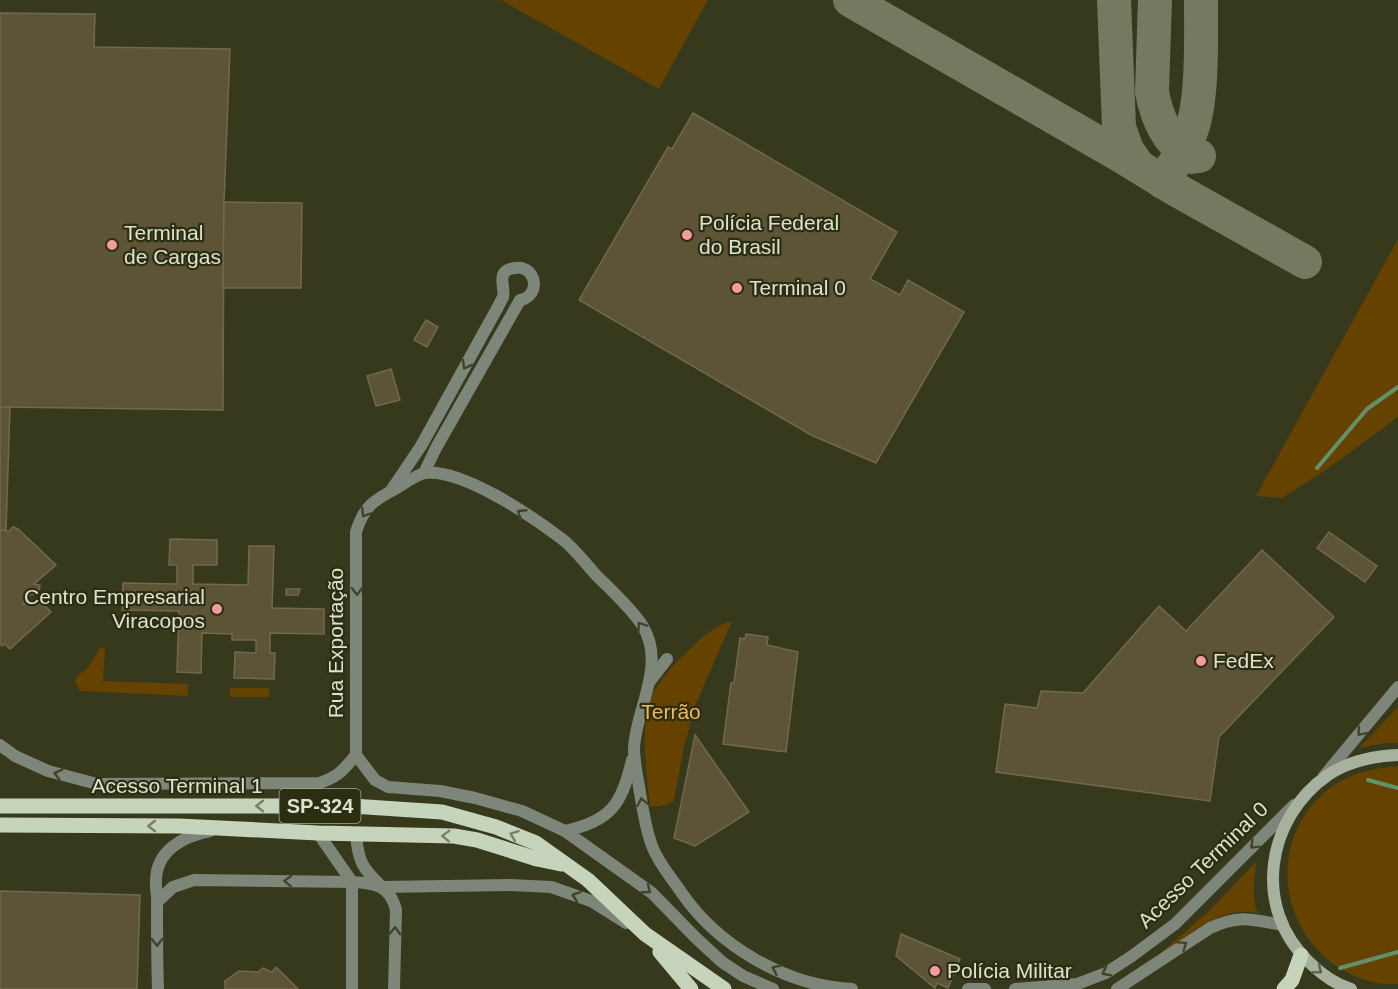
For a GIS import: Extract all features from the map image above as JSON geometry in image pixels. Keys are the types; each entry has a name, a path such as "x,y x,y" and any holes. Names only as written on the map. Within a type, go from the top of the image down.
{"main road":[{"path":"1351,989 1320,973 1301,955 1282,925 1274,897 1273,868 1279,839 1291,812 1314,786 1330,773 1353,762 1378,756 1398,755"},
{"name":"Acesso Terminal 1","path":"0,806 352,806 441,812 496,827 536,843 588,880 645,934"},
{"path":"0,825 232,827 318,833 454,836 477,840 537,860 564,864"},
{"path":"645,934 691,989"},
{"name":"SP-324","path":"645,934 724,989"},
{"path":"1284,989 1292,980 1301,955"}],"street":[{"path":"392,490 421,446 494,314 504,294 501,281 504,274 517,267 525,269 531,273 534,288 531,294 520,300 424,473"},
{"path":"392,490 424,473 470,482 498,498 563,540 641,624 648,637 651,654 649,682 626,787 618,802 597,822 566,831"},
{"name":"Rua Exportação","path":"356,755 356,532 364,510 392,490"},
{"path":"649,682 667,658"},
{"name":"Acesso Terminal 0","path":"1015,989 1077,984 1106,973 1175,924 1314,786 1398,687"},
{"path":"0,745 15,756 48,771 97,784 319,783 334,778 356,755 375,780 388,787 440,791 476,798 522,811 566,831 652,893 722,962 743,976 773,989"},
{"path":"634,749 652,847 664,871 694,911 722,937 771,967 796,978 827,986 852,989"},
{"path":"158,989 156,879 158,868 166,852 185,838 232,827"},
{"path":"318,833 352,882 352,989"},
{"path":"356,834 362,867 394,901 396,910 394,989"},
{"path":"158,901 173,887 194,880 352,882 370,883 382,887 510,885 550,887 591,901 645,934"},
{"path":"1117,989 1221,922 1233,918 1246,918 1282,925"},
{"path":"968,989 985,989"}],"green space":[{"path":"501,0 708,0 659,89"},
{"path":"1398,239 1398,416 1320,474 1282,498 1256,496"},
{"name":"Terrão","path":"732,621 695,706 674,800 667,805 650,807 645,733 650,701 658,685 669,671 697,642 713,629"},
{"path":"100,648 105,648 103,681 188,684 188,696 80,691 75,682 77,676 88,668"},
{"path":"230,688 269,688 269,697 230,697"},
{"path":"1398,707 1398,743 1359,748"},
{"path":"1398,766 1398,984 1390,984 1351,975 1317,949 1302,928 1292,904 1288,879 1289,854 1297,830 1310,807 1330,788 1354,775"},
{"path":"1256,862 1254,895 1258,913 1227,914 1213,919 1186,936 1149,966 1148,964 1209,911"}],"building":[{"name":"Terminal de Cargas","path":"0,13 95,14 94,47 230,49 224,202 223,410 0,407"},
{"name":"Terminal 0","path":"693,113 897,232 870,279 900,295 908,280 964,312 876,463 811,435 579,300 668,147 672,149"},
{"path":"224,202 302,203 301,288 223,288"},
{"path":"426,320 438,327 427,347 414,340"},
{"path":"391,369 400,400 376,406 367,376"},
{"path":"0,407 10,407 6,530 0,530"},
{"path":"13,527 18,529 56,565 34,584 40,585 38,594 27,595 23,604 43,604 51,612 10,649 0,643 0,530 9,531"},
{"path":"1329,532 1377,566 1365,582 1317,548"},
{"name":"Centro Empresarial Viracopos","path":"170,539 217,540 217,565 193,565 193,584 248,585 249,546 274,546 272,608 324,609 324,634 270,633 270,653 275,653 274,679 234,678 235,652 256,653 256,640 232,640 232,634 202,633 201,673 177,672 179,611 122,610 123,583 177,584 177,565 169,565"},
{"name":"FedEx","path":"1262,550 1334,617 1219,737 1210,801 996,772 1005,704 1037,708 1041,691 1083,693 1159,606 1186,631"},
{"path":"286,589 300,589 298,595 286,595"},
{"path":"746,634 768,637 767,645 798,652 786,752 723,744 740,638 745,639"},
{"path":"695,735 749,812 695,846 674,838"},
{"path":"0,891 140,895 137,989 0,989"},
{"name":"Polícia Militar","path":"901,934 960,959 948,988 937,983 935,988 896,956"},
{"path":"276,967 298,989 225,989 225,981 239,971 258,972 263,968 272,972"}],"waterway":[{"path":"1317,468 1367,409 1398,387"},
{"path":"1368,780 1398,788"},
{"path":"1340,968 1398,952"}],"taxiway":[{"path":"850,0 1305,262"},
{"path":"1114,0 1119,127 1127,150 1138,166"},
{"path":"1155,0 1152,92 1154,102 1169,137 1191,157 1199,156"},
{"path":"1163,182 1186,143 1196,115 1201,66 1201,0"}],"place":[{"name":"Polícia Federal do Brasil","path":"687,235"},
{"name":"Terminal de Cargas","path":"112,245"},
{"name":"Terminal 0","path":"737,288"},
{"name":"Centro Empresarial Viracopos","path":"217,609"},
{"name":"FedEx","path":"1201,661"},
{"name":"Polícia Militar","path":"935,971"}]}
